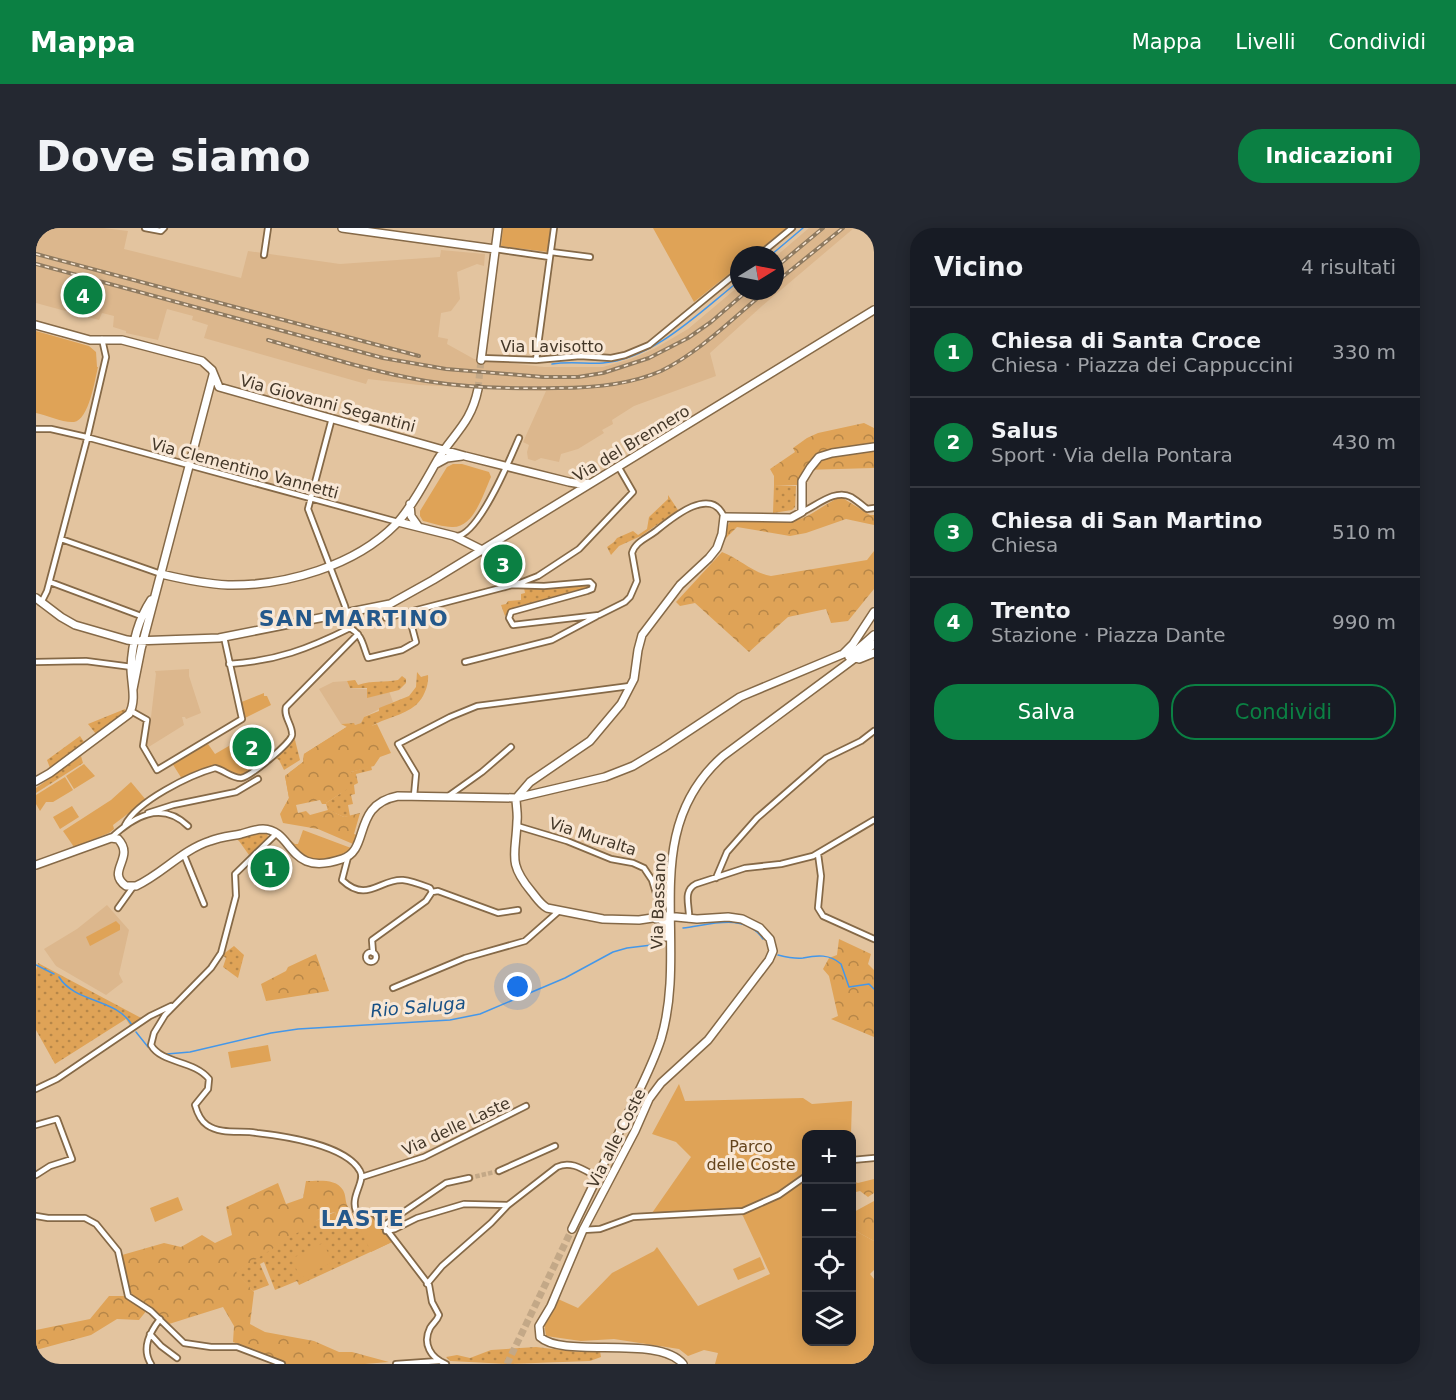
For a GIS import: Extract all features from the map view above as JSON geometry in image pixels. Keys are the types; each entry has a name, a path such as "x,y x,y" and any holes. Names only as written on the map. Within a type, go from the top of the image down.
{"main road":[{"path":"342,228 495,249"},
{"path":"481,359 498,228"},
{"name":"Via del Brennero","path":"134,641 224,637 382,606 403,598 874,310"},
{"path":"36,325 90,340 112,339 202,361 214,373 135,668"},
{"name":"Via Giovanni Segantini","path":"214,373 219,387 445,448 465,456 569,482 590,483"},
{"path":"161,573 215,584 243,584 285,579 330,565 359,552 398,522 445,448 472,411 478,389"},
{"path":"458,433 457,446 465,456"},
{"path":"670,966 666,958 665,925 660,919 597,919 542,905 519,874 513,855 517,826 516,798 530,782 590,741 621,704 634,679 642,635 680,585 717,548 724,518 791,518 802,512 802,482 819,457 874,447"},
{"path":"435,464 451,457 465,456"},
{"path":"568,496 572,488 569,482"},
{"path":"410,504 412,520 424,529"},
{"path":"398,522 454,536 482,550"},
{"path":"36,781 118,724 131,711 135,668 134,641 141,616 155,594"},
{"path":"38,601 75,625 134,641"},
{"path":"36,866 111,838 118,839 124,848 124,858 118,869 120,880 126,886 133,887 208,841 262,829 276,834 305,862 314,864 348,856 355,849 368,813 376,804 387,798 414,796 516,798 604,777 633,766 740,697 843,654 854,644 872,617"},
{"path":"840,668 874,635"},
{"name":"Via Bassano","path":"572,1229 646,1077 661,1039 667,1008 670,966 667,916 675,838 682,811 698,783 723,756 874,644"},
{"path":"840,668 874,653"},
{"path":"650,919 667,916"},
{"name":"Via alle Coste","path":"667,916 688,919 728,917 750,923 766,933 773,947 772,956 708,1040 661,1083 649,1099 635,1131 583,1230 551,1306 539,1326 540,1337 549,1343 579,1347 616,1347 671,1354 683,1364"}],"street":[{"path":"145,228 160,231 164,228"},
{"path":"264,255 268,228"},
{"path":"536,360 554,228"},
{"path":"770,246 792,228"},
{"path":"495,249 590,257"},
{"name":"Via Lavisotto","path":"481,359 536,360 580,356 611,358 649,345 730,278"},
{"path":"38,601 50,582 86,443 106,357 102,339"},
{"path":"332,418 308,509 348,613 350,628 363,642 368,658 402,650 416,642 408,612"},
{"name":"Via Clementino Vannetti","path":"36,429 51,429 86,437 398,522"},
{"path":"454,536 465,534 477,522 519,438"},
{"path":"382,606 386,618 538,576 573,553 633,492 618,466"},
{"path":"802,512 822,501 844,495 851,497 867,509 874,508"},
{"path":"465,662 552,640 625,602 630,597 637,581 633,550 637,544 687,509 704,504 714,505 719,508 724,518"},
{"path":"61,539 161,573"},
{"path":"482,550 508,586"},
{"path":"50,582 141,616"},
{"path":"508,586 590,582 593,587 587,591 511,612 509,618 513,625 599,615"},
{"path":"229,664 256,662 288,655 350,628"},
{"path":"125,825 131,814 181,781 215,768 233,777 248,776 290,739 292,735 285,712 286,707 358,634"},
{"path":"131,711 147,720 142,746 158,770 242,719 224,637"},
{"path":"36,662 86,661 135,668"},
{"path":"414,796 416,774 398,744 423,730 482,705 630,686"},
{"path":"716,878 727,852 757,818 826,758 861,741 874,731"},
{"path":"447,797 482,772 511,747"},
{"path":"111,838 125,825 148,813 173,805 236,792 258,779"},
{"path":"148,813 178,818 188,826"},
{"path":"688,919 687,897 690,886 745,868 781,864 818,854 874,820"},
{"name":"Via Muralta","path":"517,826 567,841 611,859 633,863 644,868 652,880 667,916"},
{"path":"276,834 237,870 234,876 236,896 220,953 211,968 165,1014 154,1033 151,1045 160,1055 196,1068 209,1079 208,1089 195,1105 204,1123 235,1133 255,1132 308,1142 329,1149 349,1160 360,1170 362,1177 355,1198 356,1211 374,1213 428,1284 432,1302 439,1315 430,1328 428,1346 432,1356 446,1364"},
{"path":"818,854 821,876 818,908 823,916 874,939"},
{"path":"184,855 204,904"},
{"path":"348,856 349,860 342,880 355,889 375,889 404,880 430,888 432,892"},
{"path":"118,908 133,887"},
{"path":"373,953 372,940 426,901 432,892 438,891 498,913 518,910"},
{"path":"393,988 465,958 525,941 559,911"},
{"path":"36,1089 57,1080 155,1013 174,1006"},
{"name":"Via delle Laste","path":"362,1177 424,1157 526,1106"},
{"path":"36,1125 57,1119 72,1159 36,1175"},
{"path":"499,1171 555,1146"},
{"path":"856,1160 874,1158"},
{"path":"428,1284 442,1266 491,1223 525,1189 564,1163 575,1165 597,1177"},
{"path":"385,1228 446,1183 469,1178"},
{"path":"583,1230 600,1229 633,1217 743,1211 779,1195 802,1179"},
{"path":"385,1228 395,1229 417,1218 464,1204 508,1205"},
{"path":"36,1216 85,1218 96,1224 118,1251 128,1296 160,1319 184,1343 212,1347 237,1347 282,1364"},
{"path":"151,1364 146,1349 150,1334 160,1319"},
{"path":"150,1334 177,1358"},
{"path":"396,1364 439,1361"}],"shaded area":[{"path":"36,228 103,228 128,231 124,249 241,278 248,251 340,264 440,257 441,250 485,254 484,266 477,264 457,272 460,299 451,311 441,313 438,337 448,339 447,344 474,359 544,367 603,367 631,359 654,349 688,329 730,294 730,300 769,300 710,353 716,376 634,406 612,420 613,424 602,430 604,433 578,449 561,454 559,462 541,458 535,461 528,459 529,445 523,442 546,391 419,385 368,379 366,384 204,338 208,325 192,320 193,316 167,309 158,340 126,333 126,331 113,327 114,316 102,313 99,320 36,303"},
{"path":"809,228 854,228 784,287 784,249"},
{"path":"189,669 189,676 201,713 186,719 182,717 184,725 147,748 144,745 151,717 155,671"},
{"path":"347,681 350,688 389,691 393,702 364,717 361,723 341,724 319,689 333,682"},
{"path":"107,905 129,930 119,974 123,982 106,995 56,966 44,949 77,929"}],"green space":[{"path":"503,228 551,228 548,252 501,246"},
{"path":"653,228 786,228 764,246 730,246 730,273 694,302"},
{"path":"36,331 89,346 96,352 98,367 87,407 79,420 65,421 36,413"},
{"path":"864,423 874,428 874,468 803,470 798,485 774,485 774,476 770,469 795,452 793,448 807,438 818,433"},
{"path":"462,464 489,472 491,477 477,509 460,526 441,526 423,521 420,511 447,467"},
{"path":"774,485 796,486 795,507 792,510 773,513"},
{"path":"668,495 678,510 641,536 619,546 611,555 607,547 617,538 633,531 638,535 647,529 649,517 668,499"},
{"path":"841,497 870,515 874,515 874,525 846,519 790,536 737,527 723,541 728,526 733,520 754,518 797,520"},
{"path":"874,551 874,589 848,621 831,623 826,609 788,617 749,652 695,603 680,606 676,602 722,552 758,572 771,576 867,560"},
{"path":"589,584 589,587 515,607 505,616 501,605 508,601 521,600 521,594 525,593 524,588"},
{"path":"417,672 421,677 428,675 428,683 419,702 411,709 375,724 357,736 323,766 282,811 289,798 285,776 303,762 304,754 347,727 341,724 361,723 364,717 379,711 379,708 409,696 416,687"},
{"path":"402,676 406,679 406,683 399,690 367,698 367,688 350,688 347,681 355,680 358,685 398,680"},
{"path":"264,693 271,705 245,718 239,703"},
{"path":"125,709 125,714 96,734 88,724"},
{"path":"377,724 391,753 380,757 374,766 351,772 349,788 326,803 329,810 344,817 360,813 354,834 357,835 353,844 318,829 283,823 280,814 289,798 285,776 303,762 304,754 348,726","holes":["320,800 322,804 326,804 328,810 310,815 306,811 298,813 296,805"]},
{"path":"80,736 84,742 50,768 47,760"},
{"path":"294,736 300,760 284,770 279,760 274,757 287,746"},
{"path":"241,739 248,748 240,756 253,770 241,776 224,768 215,767 182,779 172,763 208,744 215,754"},
{"path":"81,756 83,763 36,793 36,788"},
{"path":"84,764 95,776 74,789 66,776"},
{"path":"371,766 372,770 356,774 358,783 354,785 355,794 351,795 353,804 348,805 350,816 344,817 328,810 326,803 341,793 351,772"},
{"path":"65,777 73,790 53,802 46,802 40,811 36,804 36,795"},
{"path":"131,782 146,800 113,825 114,829 109,833 74,847 63,831 111,800"},
{"path":"72,806 79,817 60,829 53,817"},
{"path":"303,830 351,848 333,857 322,860 311,859 306,857 289,839 298,844"},
{"path":"267,831 268,838 249,855 235,838"},
{"path":"116,921 120,925 120,930 90,946 86,937"},
{"path":"839,939 871,954 868,964 874,970 874,1037 831,1019 838,1016 829,976 823,969 829,958 837,955"},
{"path":"234,946 244,955 238,978 223,967 226,958 222,955"},
{"path":"316,954 329,991 266,1001 261,984 286,971 288,967"},
{"path":"38,963 143,1019 131,1027 126,1019 55,1064 36,1030"},
{"path":"268,1045 271,1061 231,1068 228,1052"},
{"name":"Parco delle Coste","path":"679,1084 685,1101 803,1098 812,1104 852,1101 851,1130 802,1130 802,1346 856,1346 856,1231 874,1241 874,1270 870,1274 874,1279 874,1364 715,1364 718,1353 704,1350 688,1356 679,1349 614,1339 581,1341 546,1336 544,1322 558,1299 578,1308 612,1273 654,1251 657,1247 698,1306 770,1274 743,1216 736,1209 653,1216 652,1213 691,1157 676,1142 652,1134"},
{"path":"874,1179 874,1193 868,1197 860,1191 856,1192 856,1182"},
{"path":"306,1181 326,1181 340,1186 355,1218 337,1220 335,1212 327,1214 236,1272 254,1292 250,1324 265,1332 314,1341 339,1352 352,1352 389,1362 286,1364 233,1342 234,1326 223,1307 169,1324 152,1308 136,1299 128,1289 122,1255 164,1243 181,1247 202,1235 215,1243 232,1235 226,1207 278,1183 286,1204 303,1198"},
{"path":"178,1197 183,1210 155,1222 150,1208"},
{"path":"874,1201 874,1241 856,1231 856,1211"},
{"path":"335,1212 337,1220 371,1216 392,1242 299,1285 297,1281 275,1290 264,1262 260,1264 269,1285 253,1291 235,1272 313,1222"},
{"path":"371,1216 375,1218 392,1242 371,1252 355,1218"},
{"path":"323,1243 333,1262 301,1278 291,1259"},
{"path":"760,1257 765,1269 738,1280 733,1269"},
{"path":"109,1296 124,1296 147,1310 139,1320 117,1319 91,1335 36,1350 36,1330 90,1319"},
{"path":"536,1347 579,1352 600,1351 601,1357 590,1361 508,1364 450,1361 446,1357 457,1355 470,1358 491,1350"}],"waterway":[{"path":"782,246 803,228"},
{"path":"552,364 603,363 622,360 640,353 676,332 730,288"},
{"name":"Rio Saluga","path":"683,928 715,923 737,923 747,925 763,939"},
{"name":"Rio Saluga","path":"167,1054 190,1052 298,1029 450,1020 480,1014 565,978 613,952 660,944"},
{"name":"Rio Saluga","path":"778,955 797,958 818,956 832,958 841,964 849,987 869,984 874,989"},
{"name":"Rio Saluga","path":"36,965 54,974"},
{"name":"Rio Saluga","path":"59,977 75,992 116,1010 132,1025"},
{"name":"Rio Saluga","path":"136,1032 148,1047"}],"tunnel":[{"path":"478,389 481,360"},
{"path":"469,1178 499,1171"},
{"path":"507,1364 572,1229"}],"railway":[{"path":"784,260 823,228"},
{"path":"784,276 843,228"},
{"path":"36,254 419,356"},
{"path":"36,264 383,358 446,369 543,377 578,377 603,373 649,358 688,338 737,300"},
{"path":"268,340 366,368 442,383 509,388 597,386 636,380 661,371 703,344 756,300"}],"place":[{"name":"Trento","path":"83,295"},
{"name":"Chiesa di San Martino","path":"503,564"},
{"name":"Salus","path":"252,747"},
{"name":"Chiesa di Santa Croce","path":"270,868"}],"district":[{"name":"SAN MARTINO","path":"354,618"},
{"name":"LASTE","path":"363,1218"}]}
